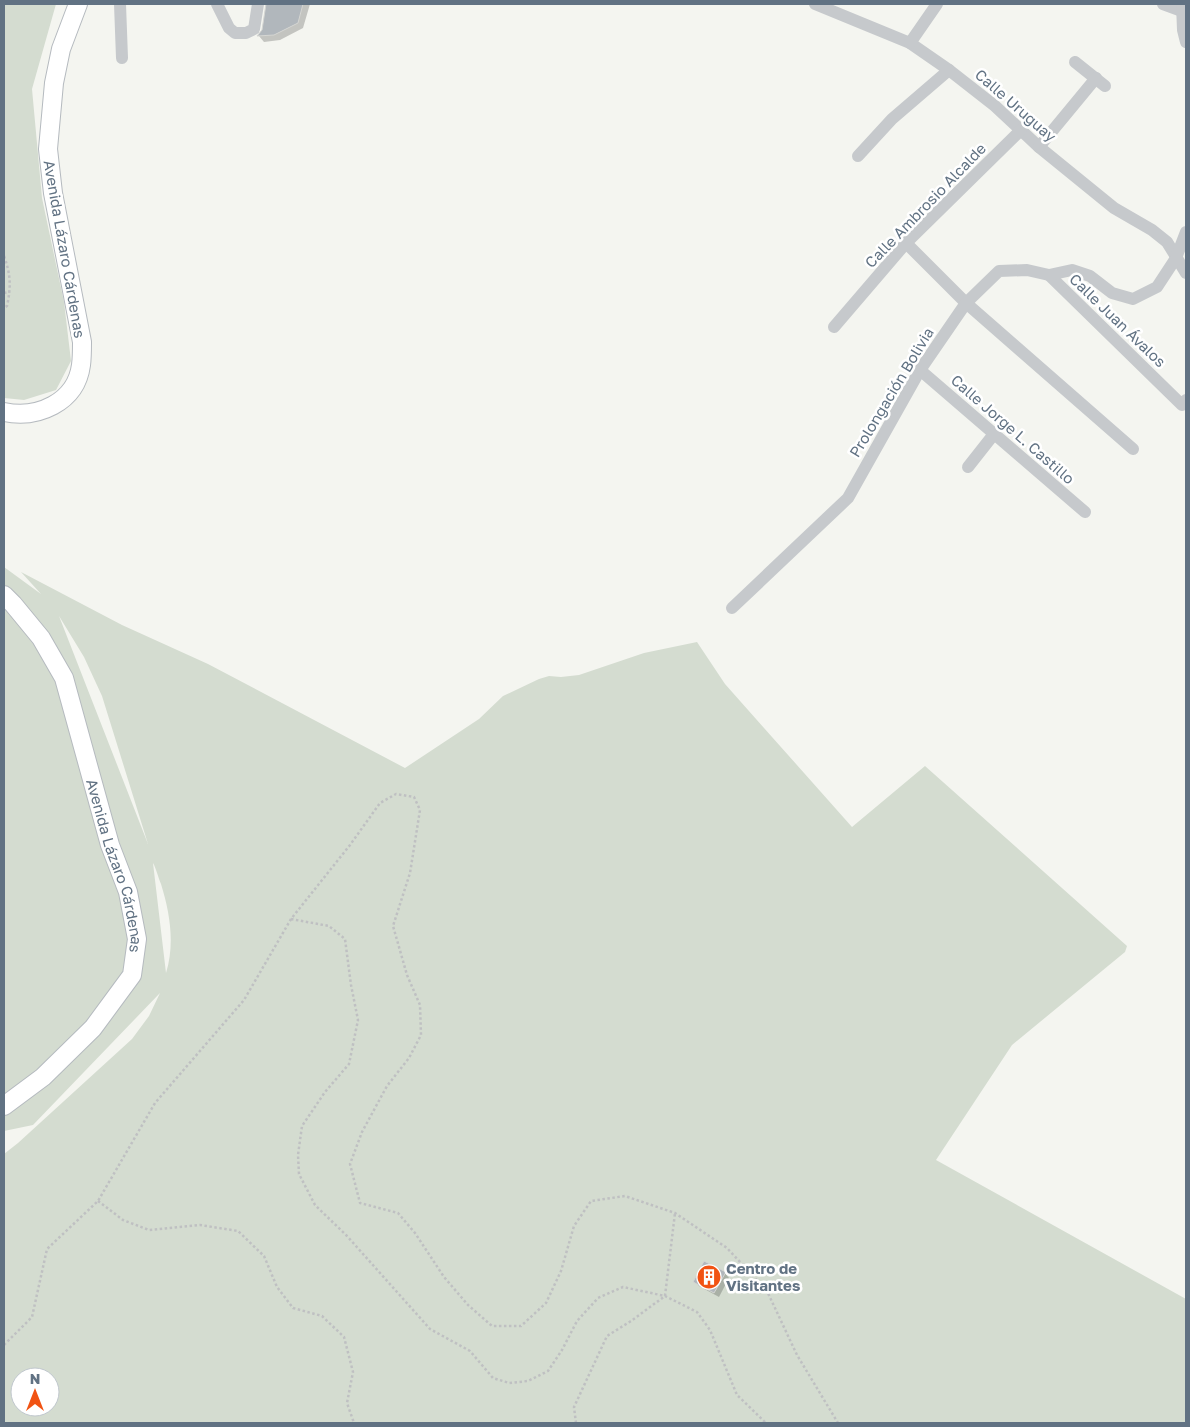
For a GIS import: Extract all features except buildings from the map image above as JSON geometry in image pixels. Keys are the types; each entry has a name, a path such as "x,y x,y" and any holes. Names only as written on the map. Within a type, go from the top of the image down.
{"main road":[{"name":"Avenida Lázaro Cárdenas","path":"4,412 16,414 37,412 59,403 73,388 81,367 82,342 53,193 48,149 50,114 61,50 78,4"},
{"name":"Avenida Lázaro Cárdenas","path":"4,595 41,638 64,678 110,845 128,892 137,938 132,975 93,1028 42,1077 4,1106"}],"street":[{"path":"120,4 122,58"},
{"path":"217,4 229,28 235,33 246,33 254,29 258,4"},
{"name":"Calle Uruguay","path":"815,4 910,43 949,70 995,106 1039,147 1114,208 1152,230 1167,242 1186,273"},
{"path":"910,43 937,4"},
{"path":"1163,4 1182,7 1185,35"},
{"path":"1039,147 1100,82 1075,62"},
{"path":"858,156 892,119 949,70"},
{"name":"Calle Ambrosio Alcalde","path":"834,327 906,243 1022,130"},
{"name":"Prolongación Bolivia","path":"732,608 848,498 920,370 966,304 999,271 1027,270 1049,275 1072,270 1090,276 1112,293 1133,299 1157,288 1176,258 1186,232"},
{"path":"906,243 966,304 1133,449"},
{"name":"Calle Juan Ávalos","path":"1049,275 1182,405 1186,400"},
{"name":"Calle Jorge L. Castillo","path":"920,370 1085,512"},
{"path":"968,466 994,434"}],"path":[{"path":"4,256 10,279 10,292 4,308"},
{"path":"4,293 10,292"},
{"path":"4,1345 32,1317 48,1249 98,1201 155,1103 244,1000 292,919 380,803 396,794 414,797 420,810 410,873 393,926 406,975 420,1005 421,1035 409,1058 387,1086 362,1132 350,1164 360,1203 398,1213 415,1233 444,1277 468,1305 492,1326 521,1326 546,1303 561,1271 574,1226 591,1201 625,1196 675,1213 727,1248 767,1291 797,1354 838,1423"},
{"path":"292,919 329,926 345,939 358,1020 349,1064 325,1092 302,1126 298,1155 300,1174 315,1205 347,1236 430,1329 470,1351 493,1378 509,1383 528,1381 548,1371 562,1350 577,1321 598,1298 623,1287 665,1296 697,1312 710,1330 738,1396 766,1423"},
{"path":"98,1201 123,1220 149,1230 200,1225 238,1231 264,1256 277,1287 294,1308 322,1316 344,1337 353,1372 347,1403 354,1423"},
{"path":"576,1423 574,1407 607,1336 665,1296 675,1213"}],"shaded area":[{"path":"4,4 56,4 32,89 42,198 64,302 71,361 56,390 24,400 4,398"},
{"path":"4,567 41,594 21,572 122,625 208,664 405,768 479,719 503,696 539,679 549,676 579,675 644,653 697,642 725,684 852,827 925,766 1127,946 1125,952 1012,1045 936,1160 1186,1299 1186,1423 4,1423 4,1154 132,1039 149,1016 160,993 33,1125 4,1131","holes":["59,616 84,657 102,696 148,844","153,863 161,884 169,917 171,940 166,973"]}],"place":[{"name":"Centro de Visitantes","path":"709,1277"}]}
